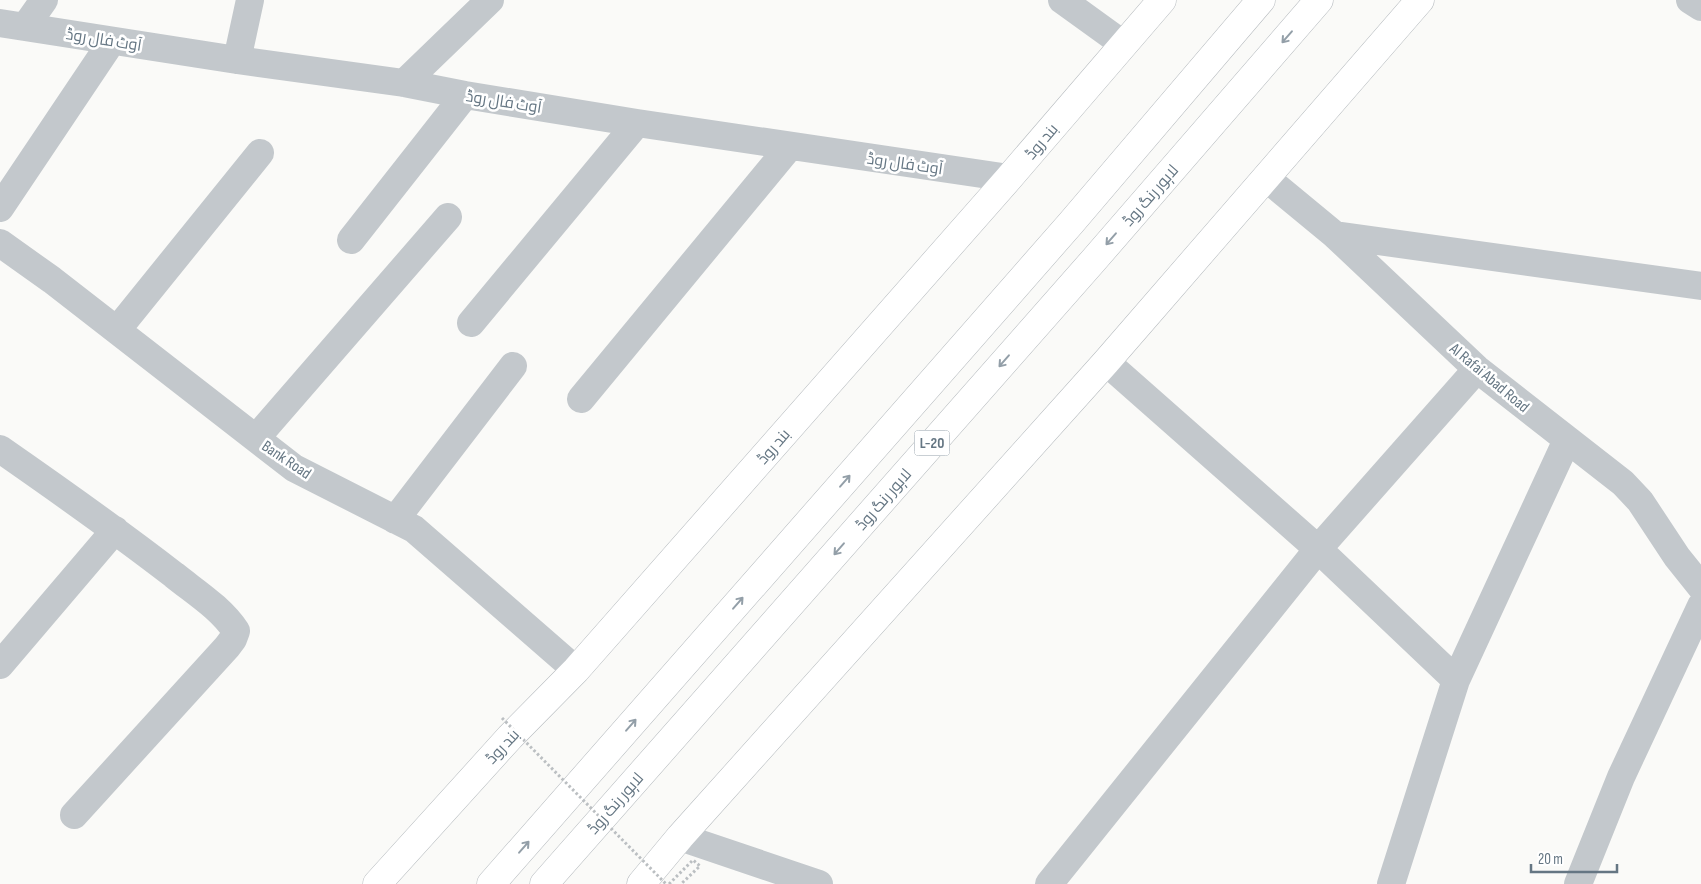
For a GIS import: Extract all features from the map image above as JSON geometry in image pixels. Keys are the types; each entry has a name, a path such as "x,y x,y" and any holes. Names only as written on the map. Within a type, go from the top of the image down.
{"main road":[{"name":"بند روڈ","path":"377,884 510,737 576,670 1009,178 1162,0"},
{"name":"L-20","path":"491,884 1064,231 1261,0"},
{"name":"لاہور رنگ روڈ","path":"544,884 1073,283 1319,0"},
{"path":"642,884 680,837 1106,362 1420,0"}],"street":[{"path":"12,25 44,0"},
{"path":"236,60 250,0"},
{"path":"404,83 490,0"},
{"path":"1062,0 1123,44"},
{"path":"1690,0 1701,7"},
{"name":"آوٹ فال روڈ","path":"12,25 236,60 404,83 465,95 637,123 1009,178"},
{"path":"0,208 112,41"},
{"path":"351,240 465,95"},
{"path":"471,323 637,123"},
{"path":"581,398 790,146"},
{"path":"117,330 260,153"},
{"name":"Al Rafai Abad Road","path":"1266,178 1335,235 1477,369 1623,483 1640,501 1677,557 1701,587"},
{"path":"256,438 448,217"},
{"path":"1335,235 1701,286"},
{"name":"Bank Road","path":"0,243 52,280 294,468 414,529 576,670"},
{"path":"1106,362 1318,549 1456,680"},
{"path":"396,520 513,366"},
{"path":"1049,884 1318,549 1477,369"},
{"path":"1391,884 1456,680 1567,440"},
{"path":"0,449 116,530 212,605 231,622 236,631 227,647 74,815"},
{"path":"0,665 116,530"},
{"path":"1578,884 1621,777 1701,606"},
{"path":"680,837 819,884"}],"path":[{"path":"502,718 668,884 693,860 700,866 681,884"}]}
